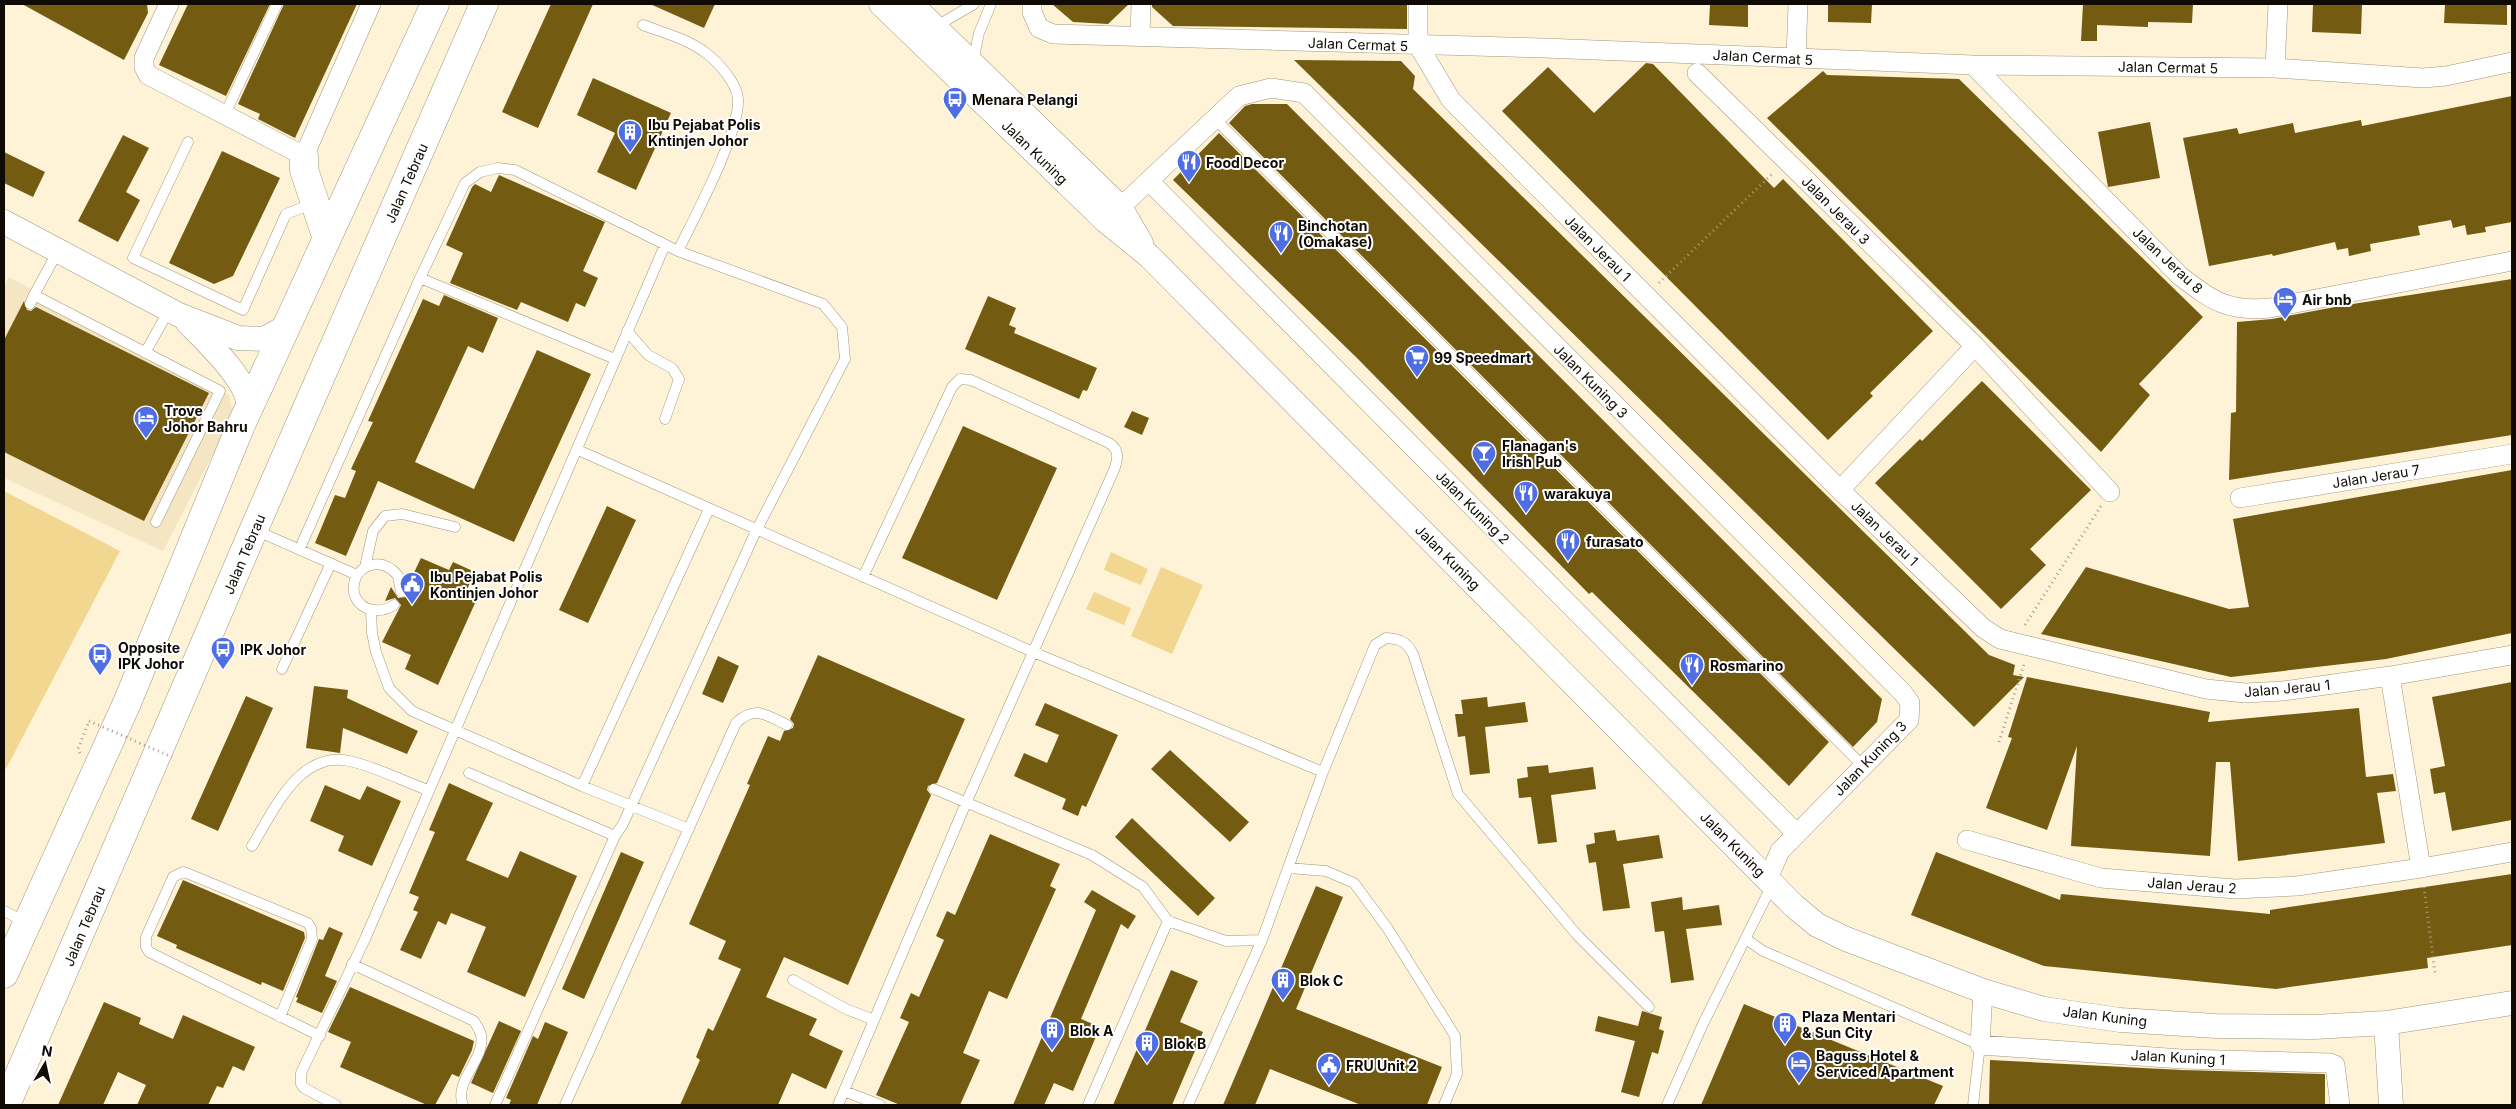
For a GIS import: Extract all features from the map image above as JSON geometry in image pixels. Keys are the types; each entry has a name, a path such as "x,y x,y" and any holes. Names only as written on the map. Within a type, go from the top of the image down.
{"highway":[{"path":"4,974 15,917 127,703 241,425 284,328 435,4"},
{"name":"Jalan Tebrau","path":"6,1105 254,530 484,4"},
{"path":"304,156 304,170 327,239"}],"street":[{"path":"169,4 144,58 144,67 148,75 304,156 371,4"},
{"name":"Jalan Kuning","path":"881,4 972,64 1113,214 1148,256 1749,860 1817,925 1887,956 1983,992 2044,1009 2120,1020 2216,1026 2285,1027 2386,1023 2512,1004"},
{"name":"Jalan Cermat 5","path":"1032,4 1032,12 1039,28 1054,34 1973,65 2275,68 2423,78 2446,76 2512,62"},
{"path":"1140,37 1141,4"},
{"path":"1418,4 1418,45"},
{"path":"1796,58 1798,4"},
{"path":"2275,68 2278,4"},
{"name":"Jalan Kuning","path":"913,5 926,33 1113,214"},
{"name":"Jalan Jerau 1","path":"1418,45 1451,100 1840,490 1983,628 2000,638 2026,646 2206,689 2245,693 2283,691 2390,676 2512,655"},
{"name":"Jalan Jerau 8","path":"1973,65 2180,276 2210,300 2246,310 2270,308 2512,261"},
{"name":"Jalan Jerau 3","path":"1697,73 1975,346 2110,492"},
{"name":"Jalan Kuning 3","path":"1113,214 1239,96 1271,88 1304,93 1903,693 1910,703 1909,720 1780,852 1771,881"},
{"name":"Jalan Kuning 2","path":"1149,180 1797,834"},
{"path":"4,222 174,312 238,338 250,340 264,339 284,328"},
{"path":"174,312 228,365 242,385 248,408 241,425"},
{"path":"1840,490 1975,346"},
{"name":"Jalan Jerau 7","path":"2240,498 2512,454"},
{"path":"2390,676 2421,868"},
{"name":"Jalan Jerau 2","path":"1967,840 2101,878 2235,890 2297,886 2421,868 2512,852"},
{"path":"1749,860 1780,852"},
{"path":"1980,1045 1983,992"},
{"path":"2386,1023 2391,1105"},
{"name":"Jalan Kuning 1","path":"1980,1045 2182,1059 2330,1063 2335,1065 2340,1105"}],"lane":[{"path":"225,114 277,4"},
{"path":"926,33 974,4"},
{"path":"972,64 979,34 990,4"},
{"path":"643,24 691,44 706,53 734,86 738,99 736,119 720,161 678,251"},
{"path":"1215,119 1863,766"},
{"path":"188,142 133,258 243,310 286,214 315,203"},
{"path":"300,548 420,278 465,183 480,172 498,168 515,170 664,245 823,304 842,327 845,359 756,531 623,824 615,836 496,1105"},
{"path":"336,1105 308,1092 301,1084 301,1073 320,1036 453,730 578,450 664,245"},
{"path":"58,250 32,300 145,353 220,392 156,522"},
{"path":"420,278 615,359"},
{"path":"145,353 174,312"},
{"path":"628,331 648,355 672,368 679,379 665,419"},
{"path":"838,1105 966,803 1114,470 1118,456 1117,450 1109,443 971,380 960,379 952,387 863,577"},
{"path":"578,450 756,531 1033,652 1323,772"},
{"path":"582,786 709,509"},
{"path":"394,605 379,612 371,611 361,605 355,596 353,586 361,571 373,531 385,516 402,514 455,527"},
{"path":"254,530 300,548 331,563 361,571 380,564 391,568 398,576 401,592"},
{"path":"282,669 331,563"},
{"path":"371,611 372,633 376,652 389,688 412,711 582,786 689,829"},
{"path":"1188,1105 1262,940 1323,772 1376,646 1386,638 1398,639 1407,644 1413,654 1458,794 1578,936 1649,1006"},
{"path":"565,1105 736,723 746,713 760,712 787,725"},
{"path":"252,846 290,785 308,767 333,760 348,760 428,790"},
{"path":"468,773 615,836"},
{"path":"934,790 1092,855 1142,887 1168,921 1226,941 1262,940"},
{"path":"1288,868 1326,871 1354,883 1388,928 1455,1036 1457,1074 1444,1105"},
{"path":"280,1017 312,939 311,928 308,923 184,872 173,877 146,937 146,947 149,952 280,1017 320,1036"},
{"path":"1667,1105 1702,1026 1746,939 1771,881"},
{"path":"1088,1105 1168,921"},
{"path":"1746,939 1764,952 1980,1045 1973,1105"},
{"path":"352,964 474,1021 481,1036 479,1050 461,1092 463,1105"},
{"path":"793,980 846,1009 874,1020"},
{"path":"844,1091 880,1105"}],"path":[{"path":"1646,296 1786,160"},
{"path":"1999,742 2026,646 2024,626 2110,492"},
{"path":"78,749 89,721 172,757"},
{"path":"2421,868 2436,973"}],"shaded area":[{"path":"9,277 229,395 233,415 163,551 4,478 4,288"},
{"path":"4,491 120,551 6,769 4,768"},
{"path":"1111,552 1148,569 1141,585 1104,570"},
{"path":"1161,567 1203,585 1172,654 1131,636"},
{"path":"1094,592 1131,608 1124,625 1086,609"}],"building":[{"path":"22,4 147,4 148,13 124,60"},
{"path":"188,4 270,4 226,96 159,65"},
{"path":"284,4 357,4 295,138 258,119 260,114 238,104"},
{"path":"551,4 593,4 538,128 502,112"},
{"path":"650,4 715,4 704,28"},
{"path":"1052,4 1129,4 1108,24 1073,22"},
{"path":"1152,4 1407,4 1407,29 1173,26 1152,7"},
{"path":"1710,4 1748,4 1748,27 1709,25"},
{"path":"1828,4 1872,4 1871,23 1828,22"},
{"path":"2083,4 2193,4 2192,23 2148,22 2148,27 2097,25 2097,41 2081,41"},
{"path":"2313,4 2362,4 2361,34 2312,32"},
{"path":"2445,4 2507,4 2507,25 2444,23"},
{"path":"1294,60 1401,61 1415,76 1413,89 1989,655 2015,665 2013,675 2024,677 1974,727"},
{"path":"1646,63 1653,64 1774,188 1783,179 1933,331 1870,393 1873,396 1828,440 1502,111 1548,67 1594,113"},
{"path":"1823,71 1827,75 1959,79 2203,317 2139,384 2150,395 2101,452 1767,118"},
{"name":"Ibu Pejabat Polis Kntinjen Johor","path":"593,78 671,113 636,190 597,172 615,133 577,115"},
{"path":"2512,96 2512,222 2485,227 2486,232 2467,235 2465,225 2453,228 2451,220 2418,226 2420,235 2370,244 2371,251 2349,256 2348,248 2337,250 2335,242 2273,256 2272,254 2209,266 2183,138 2237,128 2239,134 2293,123 2295,133 2361,120 2362,126"},
{"path":"1252,104 1287,104 1882,699 1877,722 1853,747 1229,123 1245,106"},
{"path":"2150,122 2160,178 2108,187 2098,132"},
{"path":"1219,133 1829,742 1789,786 1592,592 1589,594 1356,357 1173,180"},
{"path":"123,135 149,148 126,192 140,200 118,242 78,221"},
{"path":"222,151 280,178 233,276 214,284 169,263"},
{"path":"4,152 45,172 33,197 4,183"},
{"path":"499,175 605,222 583,271 598,278 585,307 576,303 568,322 521,302 517,310 450,283 463,253 446,245 472,187 475,184 491,192"},
{"path":"2512,279 2512,435 2229,480 2231,413 2236,412 2237,322 2272,319 2340,306"},
{"path":"444,295 498,318 483,353 468,346 415,462 474,489 537,350 591,374 514,542 378,481 346,556 315,543 335,495 345,498 356,471 351,469 373,422 368,421 423,299 439,306"},
{"path":"988,296 1016,308 1009,325 1016,328 1014,333 1097,368 1087,391 1083,390 1079,399 965,349"},
{"path":"24,301 27,310 31,311 36,307 209,393 144,521 4,452 4,340"},
{"path":"1982,381 2091,490 2030,549 2046,565 2001,609 1875,483 1920,439 1922,441"},
{"path":"1132,411 1149,418 1142,435 1124,427"},
{"path":"963,426 1057,468 997,600 902,558"},
{"path":"2512,470 2512,633 2386,659 2231,677 2041,634 2086,567 2229,609 2249,607 2233,519"},
{"path":"607,506 636,520 588,623 559,610"},
{"path":"421,558 449,570 453,562 475,572 464,596 476,601 438,685 405,669 411,655 382,642 401,605 395,598 385,601 391,587 398,598 406,597 407,587"},
{"path":"818,655 965,719 937,783 928,786 927,790 931,795 848,985 784,957 766,997 817,1019 809,1035 843,1051 826,1089 792,1073 778,1105 680,1105 700,1060 696,1057 708,1028 713,1031 741,969 718,959 726,941 689,924 750,785 747,784 768,736 780,741 784,731 793,728 794,724 790,719"},
{"path":"718,656 739,666 723,703 702,694"},
{"path":"2027,677 2210,712 2208,722 2359,708 2366,777 2393,774 2396,791 2377,793 2385,843 2238,861 2230,762 2216,762 2210,856 2071,846 2077,746 2047,830 1986,808 2012,738 2008,737"},
{"path":"2512,682 2512,820 2452,831 2445,792 2434,794 2430,769 2445,766 2432,697"},
{"path":"314,686 348,690 347,698 418,731 407,754 343,728 340,753 306,748"},
{"path":"246,696 273,708 218,831 191,819"},
{"path":"1487,697 1488,707 1525,702 1528,722 1485,727 1490,773 1470,775 1465,736 1458,737 1455,714 1463,714 1461,700"},
{"path":"1045,703 1118,735 1086,807 1082,805 1078,816 1062,809 1066,799 1014,776 1024,753 1047,763 1059,735 1035,725"},
{"path":"1170,750 1249,822 1230,842 1151,769"},
{"path":"1548,765 1549,773 1593,767 1596,789 1551,795 1557,842 1538,844 1531,797 1519,798 1517,779 1528,777 1527,767"},
{"path":"449,783 493,803 466,860 508,878 520,851 577,876 525,997 467,972 486,927 451,913 446,925 438,921 421,959 400,950 418,912 413,910 419,897 409,893 435,832 429,830"},
{"path":"325,785 360,800 367,786 401,801 372,866 338,851 344,836 310,821"},
{"path":"1132,818 1215,898 1198,916 1115,837"},
{"path":"1615,830 1617,841 1659,835 1663,858 1623,864 1630,908 1603,911 1596,862 1589,863 1586,845 1595,843 1594,833"},
{"path":"990,834 1060,864 1050,886 1056,889 1007,999 989,991 963,1053 980,1060 960,1105 900,1105 876,1095 909,1022 900,1018 911,993 919,997 944,940 936,936 947,911 955,915"},
{"path":"621,852 644,862 584,999 562,989"},
{"path":"1936,852 2060,900 2061,894 2270,914 2270,910 2512,874 2512,945 2427,958 2428,968 2276,989 2044,966 1911,915"},
{"path":"183,880 304,932 305,938 283,991 262,982 261,985 176,948 177,945 157,936"},
{"path":"1316,886 1343,897 1296,1009 1442,1067 1427,1105 1361,1105 1270,1069 1255,1105 1223,1105"},
{"name":"Blok A","path":"1092,890 1136,916 1128,929 1121,924 1081,1019 1100,1027 1073,1091 1054,1083 1044,1105 1013,1105 1096,910 1084,902"},
{"path":"1682,897 1683,910 1719,905 1722,925 1686,929 1694,980 1671,983 1664,931 1655,932 1651,902"},
{"path":"329,927 343,933 325,976 337,981 322,1013 296,1002 298,998 296,997 319,939 323,940"},
{"name":"Blok B","path":"1171,970 1198,981 1180,1022 1203,1032 1172,1105 1113,1105"},
{"path":"350,987 474,1041 472,1050 459,1077 452,1074 435,1105 427,1105 340,1067 351,1042 328,1032"},
{"path":"104,1002 141,1018 139,1024 173,1039 183,1015 255,1047 244,1071 233,1066 223,1088 217,1086 208,1105 137,1105 146,1085 118,1072 103,1105 58,1105"},
{"name":"Plaza Mentari & Sun City","path":"1744,1004 1943,1086 1934,1105 1701,1105"},
{"path":"1642,1011 1662,1017 1659,1029 1664,1031 1658,1054 1652,1052 1639,1097 1621,1092 1635,1041 1595,1031 1598,1016 1638,1026"},
{"path":"499,1021 521,1031 493,1093 471,1083"},
{"path":"545,1022 568,1032 537,1105 509,1105 511,1100 506,1098 533,1036 538,1039"},
{"path":"1990,1060 2182,1070 2325,1074 2325,1105 1989,1105"}],"place":[{"name":"Menara Pelangi","path":"955,120"},
{"name":"Ibu Pejabat Polis Kntinjen Johor","path":"630,153"},
{"name":"Food Decor","path":"1189,183"},
{"name":"Binchotan (Omakase)","path":"1281,254"},
{"name":"Air bnb","path":"2285,320"},
{"name":"99 Speedmart","path":"1417,378"},
{"name":"Trove Johor Bahru","path":"146,439"},
{"name":"Flanagan's Irish Pub","path":"1484,474"},
{"name":"warakuya","path":"1526,514"},
{"name":"furasato","path":"1568,562"},
{"name":"Ibu Pejabat Polis Kontinjen Johor","path":"412,605"},
{"name":"IPK Johor","path":"223,670"},
{"name":"Opposite IPK Johor","path":"100,676"},
{"name":"Rosmarino","path":"1692,686"},
{"name":"Blok C","path":"1283,1001"},
{"name":"Plaza Mentari & Sun City","path":"1785,1045"},
{"name":"Blok A","path":"1052,1051"},
{"name":"Blok B","path":"1147,1064"},
{"name":"Baguss Hotel & Serviced Apartment","path":"1799,1084"},
{"name":"FRU Unit 2","path":"1329,1086"}]}
